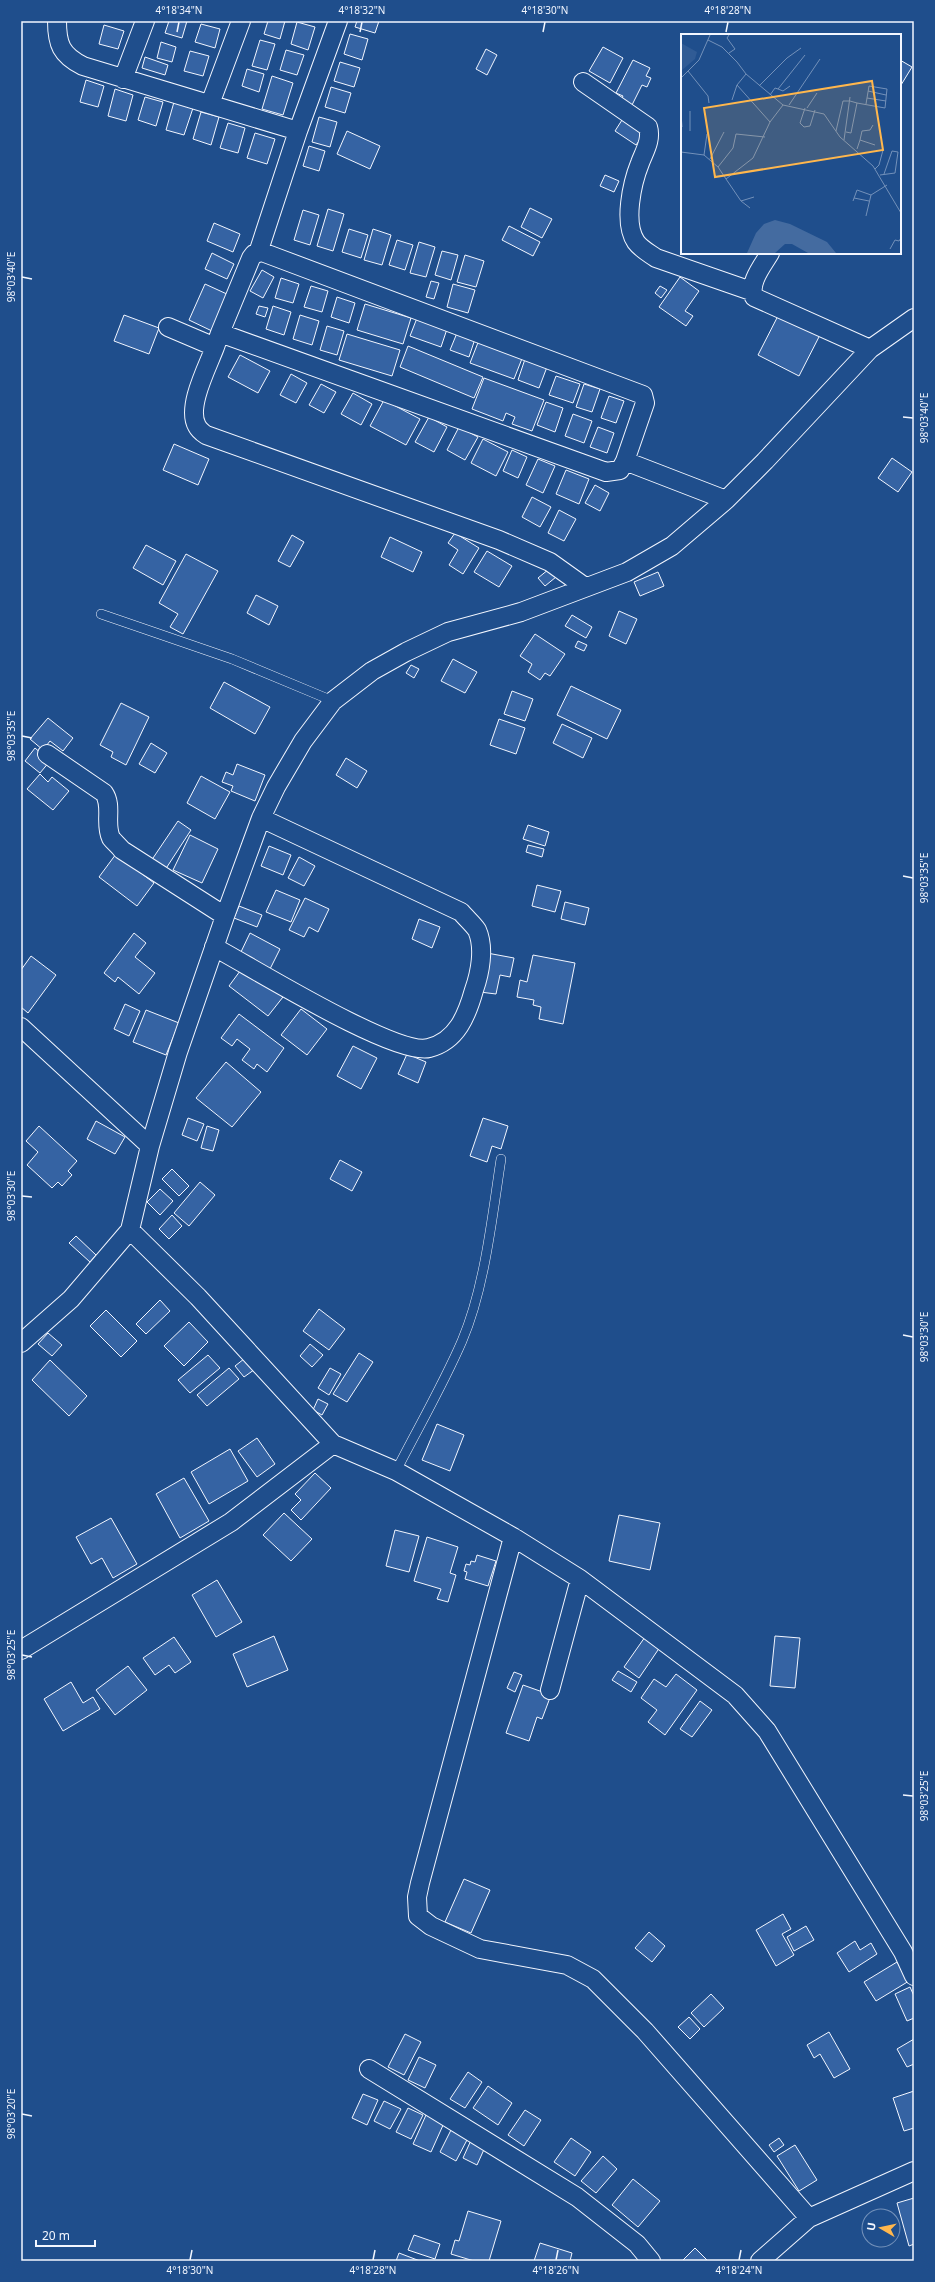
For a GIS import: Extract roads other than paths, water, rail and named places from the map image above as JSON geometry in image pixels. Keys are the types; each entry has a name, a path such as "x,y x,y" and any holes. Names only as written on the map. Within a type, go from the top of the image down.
{"street":[{"path":"56,21 57,37 63,51 71,60 123,79 298,131"},
{"path":"123,79 145,21"},
{"path":"210,104 241,21"},
{"path":"338,21 298,131 258,253 251,258 217,340 194,402 194,416 197,426 206,435 499,540 550,562 585,587"},
{"path":"583,82 648,127 647,146 632,188 630,210 636,241 644,250 656,258 752,291"},
{"path":"168,327 217,340 606,472 620,470 625,461 645,404 643,395 268,254 258,253"},
{"path":"769,254 753,284 752,291 754,297 870,349"},
{"path":"21,1343 71,1299 130,1230 150,1146 178,1052 225,916 262,818 276,787 303,741 333,701 372,671 406,652 448,632 521,612 626,572 672,546 726,500 765,461 870,349 914,318"},
{"path":"625,461 726,500"},
{"path":"47,754 104,793 108,802 108,829 112,839 122,850 225,916"},
{"path":"214,947 346,1020 387,1040 407,1047 427,1049 444,1043 458,1029 470,1005 479,975 480,947 477,930 461,912 262,818"},
{"path":"21,1027 150,1146"},
{"path":"130,1230 198,1297 333,1444 396,1471 513,1537 580,1579 735,1695 767,1731 903,1952 914,1976"},
{"path":"21,1650 231,1522 333,1444"},
{"path":"513,1537 420,1883 417,1897 418,1916 431,1926 480,1949 567,1965 593,1979 646,2031 809,2218"},
{"path":"550,1690 580,1579"},
{"path":"370,2069 577,2197 637,2244 651,2261"},
{"path":"760,2261 809,2218 914,2171"}],"lane":[{"path":"101,614 232,659 333,701"},
{"path":"396,1471 462,1340 474,1304 490,1230 501,1159"}]}
